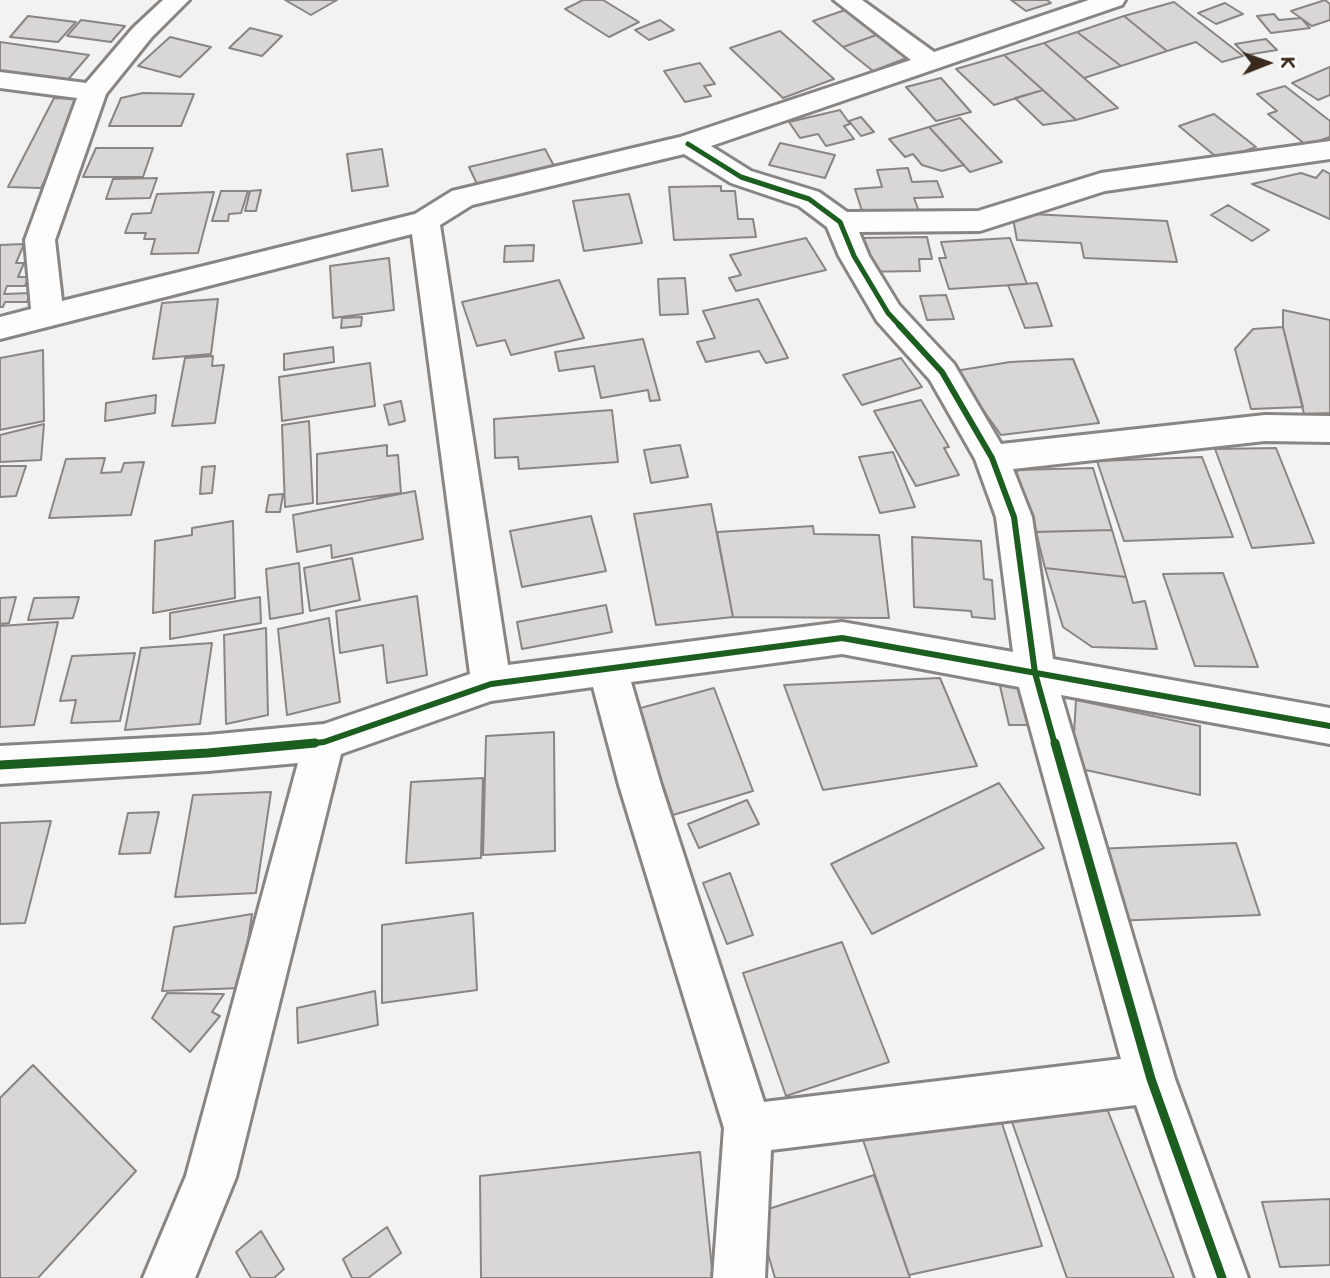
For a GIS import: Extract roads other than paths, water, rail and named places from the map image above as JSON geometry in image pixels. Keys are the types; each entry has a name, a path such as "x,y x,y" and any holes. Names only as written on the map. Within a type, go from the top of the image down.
{"street":[{"path":"48,318 40,240 93,92 142,33 177,0"},
{"path":"846,0 933,63"},
{"path":"0,328 425,221 462,198 688,144 1113,0"},
{"path":"0,80 93,92"},
{"path":"688,144 741,177 809,199 840,222 854,256 888,313 942,372 992,458 1014,517 1035,673 1151,1079 1222,1278"},
{"path":"840,222 980,221 1101,183 1330,150"},
{"path":"425,221 491,684"},
{"path":"992,458 1265,428 1330,429"},
{"path":"0,765 208,753 324,742 491,684 842,638 1330,726"},
{"path":"608,669 640,785 748,1128 739,1278"},
{"path":"185,1268 324,742"},
{"path":"748,1128 1151,1079"}]}
